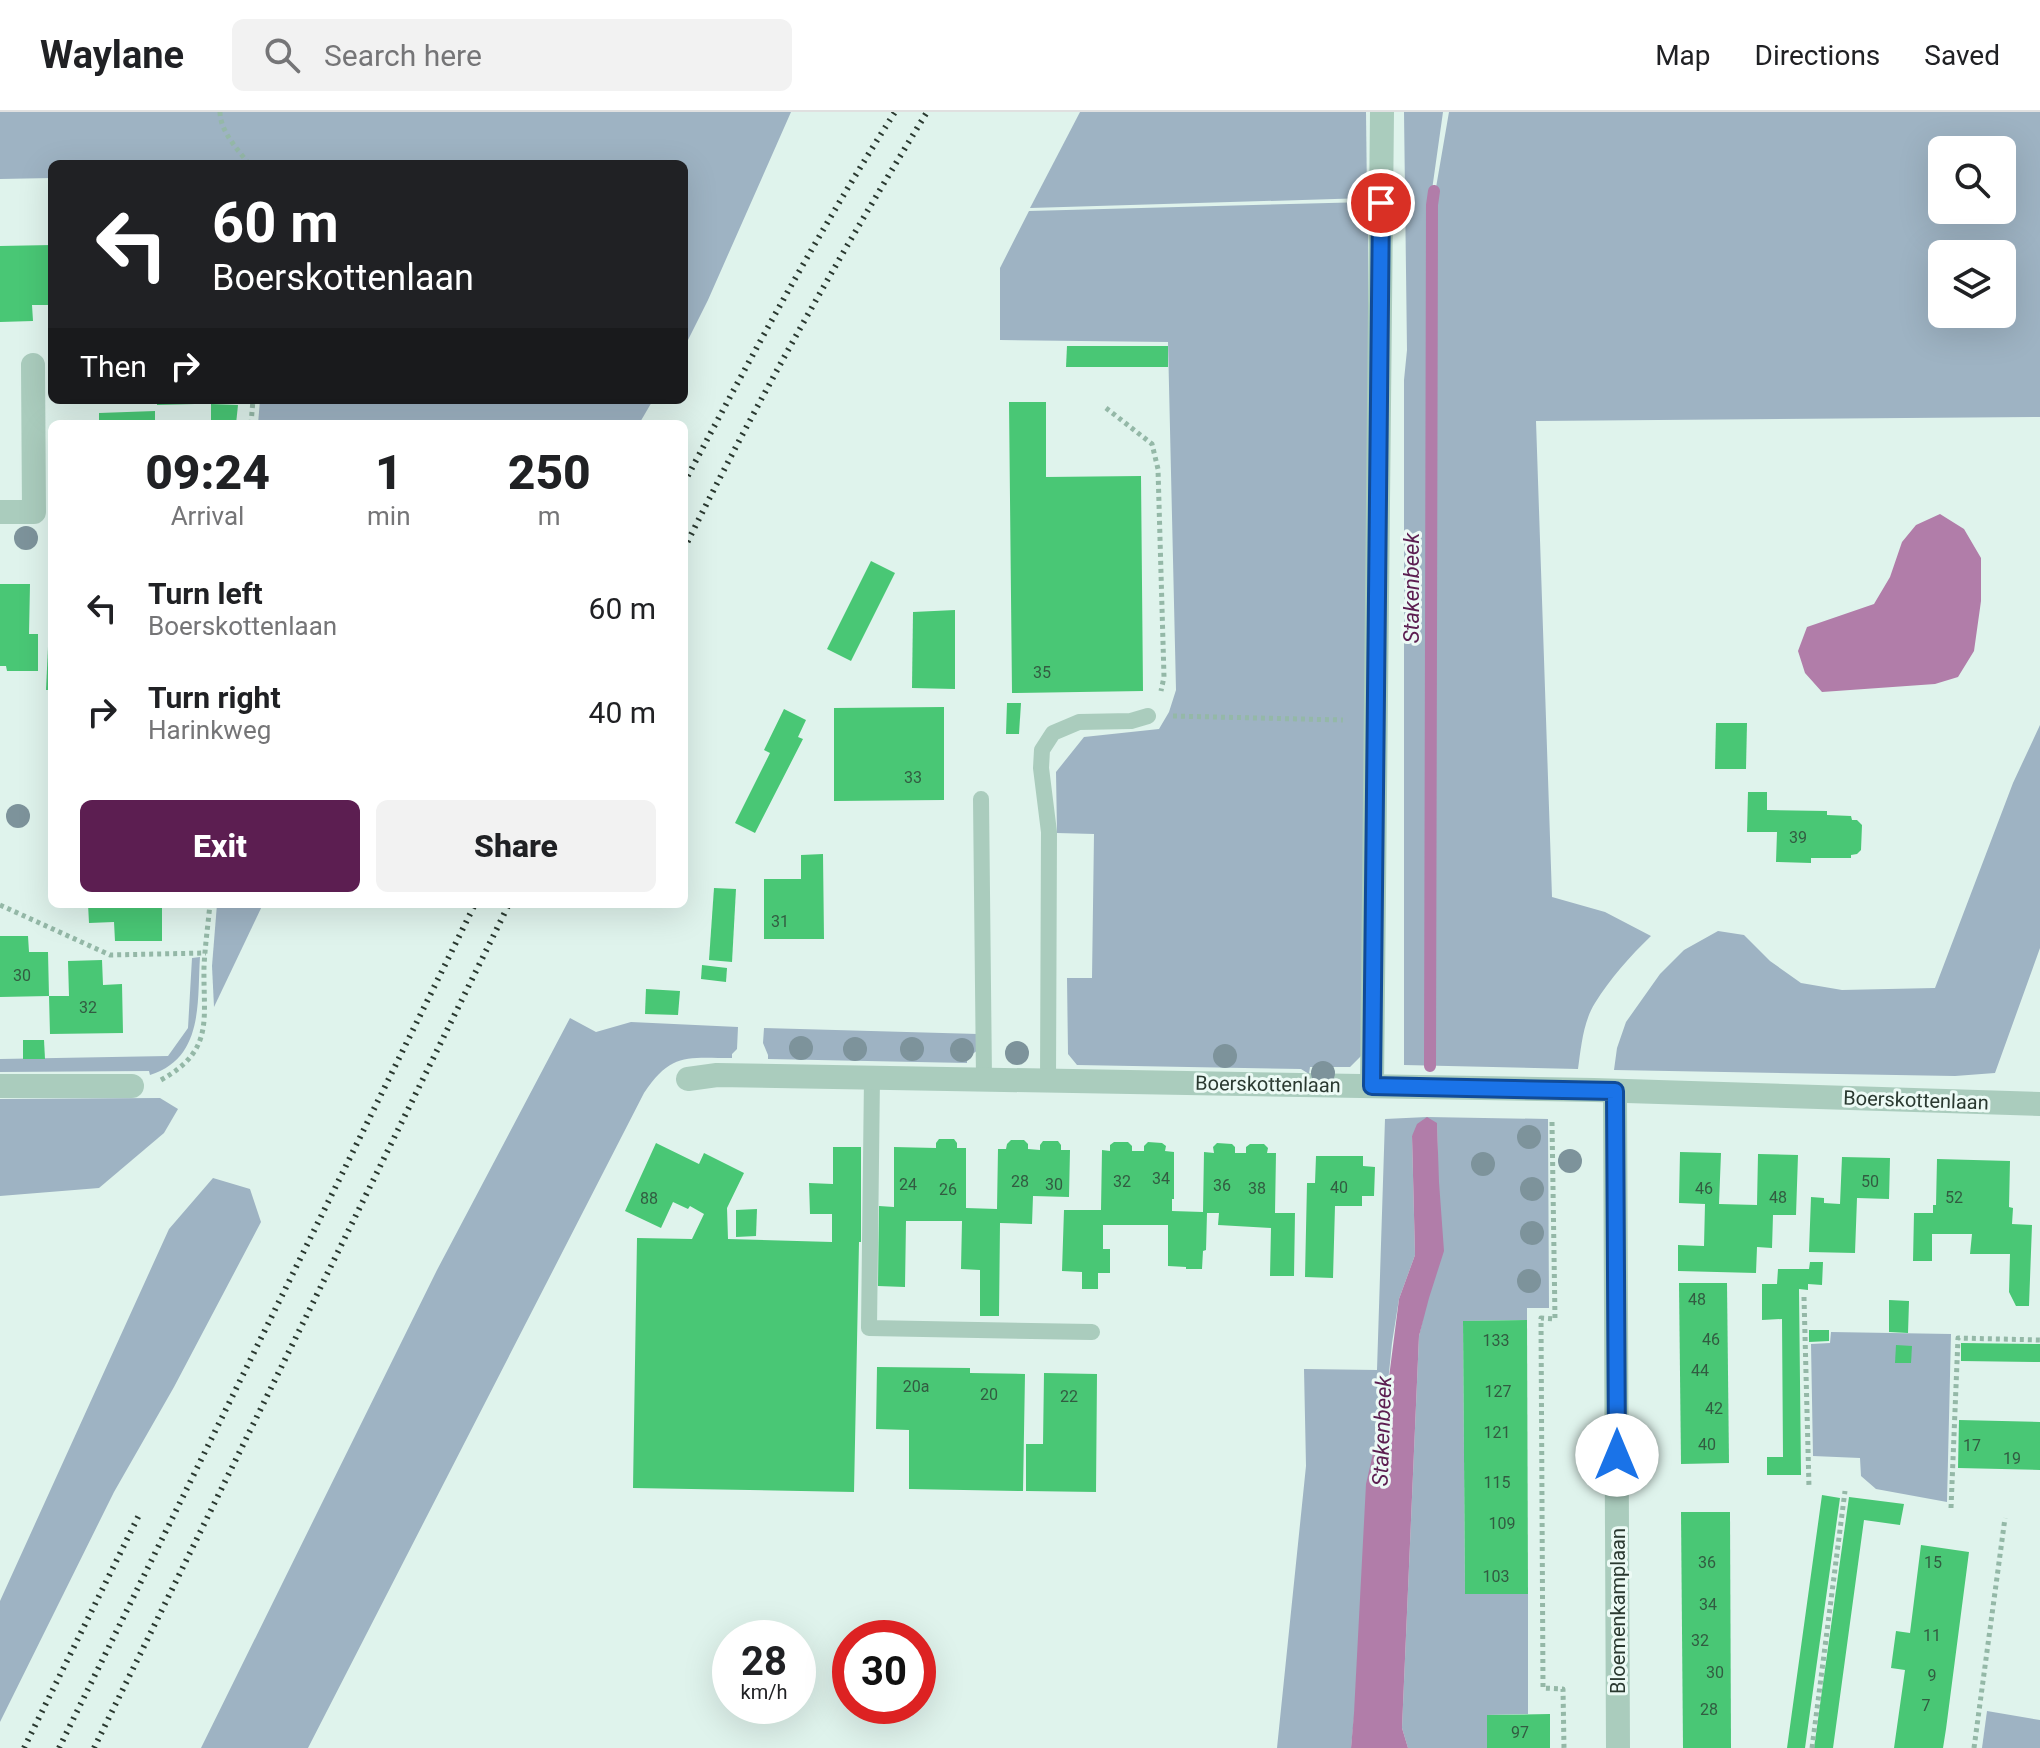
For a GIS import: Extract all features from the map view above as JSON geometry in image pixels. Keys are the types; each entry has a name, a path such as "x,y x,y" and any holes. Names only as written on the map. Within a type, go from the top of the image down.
{"street":[{"path":"1372,1086 1382,112"},
{"path":"0,512 34,512 33,365"},
{"name":"Boerskottenlaan","path":"688,1079 717,1075 1551,1089 2040,1104"},
{"path":"0,1086 132,1086"},
{"name":"Bloemenkamplaan","path":"1615,1091 1618,1748"}],"lane":[{"path":"1048,1081 1049,832 1041,768 1042,750 1053,733 1079,722 1131,721 1148,716"},
{"path":"981,799 984,1079"},
{"path":"872,1077 869,1328 1092,1332"}],"path":[{"path":"220,112 220,120 246,160"},
{"path":"1106,408 1152,444 1158,469 1164,677 1160,698 1148,716"},
{"path":"1148,716 1376,721"},
{"path":"0,905 110,955 206,953"},
{"path":"132,1086 157,1082 179,1070 198,1048 206,1020 210,908"},
{"path":"1551,1089 1555,1319 1541,1318 1543,1688 1563,1689 1564,1748"},
{"path":"1804,1297 1809,1487"},
{"path":"1951,1508 1958,1338 2040,1340"},
{"path":"1812,1748 1845,1491"},
{"path":"1974,1748 2005,1518"}],"shaded area":[{"path":"0,112 791,112 688,340 688,160 48,160 48,178 0,179"},
{"path":"1080,112 1366,112 1367,198 1030,208"},
{"path":"1404,112 1443,112 1430,204 1433,205 1449,112 2040,112 2040,417 1536,421 1552,897 1605,912 1651,936 1607,985 1591,1010 1578,1069 1404,1065 1404,380 1407,350"},
{"path":"1368,202 1368,515 1361,1056 1350,1067 1310,1067 1309,1074 1301,1069 1077,1065 1068,1054 1067,978 1092,978 1094,834 1057,833 1056,772 1084,737 1159,729 1176,690 1168,342 1000,340 1000,268 1029,211"},
{"path":"260,404 651,404 641,420 258,420"},
{"path":"2040,725 2040,948 1995,1073 1955,1076 1614,1070 1617,1048 1626,1022 1660,974 1684,950 1718,931 1744,935 1770,961 1801,983 1842,990 1935,988 2013,783"},
{"path":"217,908 261,908 214,1007 212,966"},
{"path":"200,957 194,1026 189,1042 168,1067 150,1075 149,1071 0,1072 0,1059 168,1056 188,1028 192,958"},
{"path":"570,1018 596,1032 631,1022 738,1027 737,1049 732,1058 692,1058 672,1064 644,1093 308,1748 201,1748 437,1270"},
{"path":"764,1028 978,1034 978,1050 967,1058 967,1063 768,1059 763,1043"},
{"path":"160,1098 178,1109 164,1133 99,1188 0,1196 0,1099"},
{"path":"1385,1119 1548,1119 1549,1308 1527,1308 1527,1320 1463,1321 1465,1594 1528,1594 1528,1714 1487,1715 1487,1748 1408,1748 1402,1728 1419,1336 1435,1230 1437,1123 1412,1136 1415,1255 1399,1299 1392,1343 1351,1748 1277,1748 1306,1466 1304,1369 1377,1370"},
{"path":"213,1178 250,1189 261,1222 174,1387 114,1492 0,1722 0,1601 169,1229"},
{"path":"1831,1332 1951,1334 1947,1502 1876,1489 1861,1476 1860,1458 1813,1456 1811,1344 1830,1343"},
{"path":"1987,1711 2040,1720 2040,1748 1982,1748"}],"water":[{"path":"1940,514 1964,529 1981,558 1981,601 1974,651 1958,677 1935,684 1822,692 1805,673 1798,651 1807,627 1874,604 1890,577 1902,542 1916,525"},
{"path":"1427,1117 1437,1123 1444,1251 1419,1336 1402,1728 1408,1748 1351,1748 1366,1484 1387,1393 1399,1299 1415,1255 1412,1136 1417,1124"}],"building":[{"path":"48,245 48,305 32,305 33,321 0,322 0,246"},
{"path":"1067,346 1168,346 1168,367 1066,367"},
{"path":"1009,402 1046,402 1046,477 1141,476 1143,691 1012,693"},
{"path":"211,404 238,405 236,420 211,420"},
{"path":"155,411 155,420 99,420 99,413"},
{"path":"871,561 895,573 851,661 827,649"},
{"path":"0,584 30,584 29,634 38,634 38,671 7,671 6,666 0,666"},
{"path":"955,610 955,689 912,688 913,612"},
{"path":"48,647 48,690 46,690"},
{"path":"1007,703 1021,703 1019,734 1006,734"},
{"path":"944,707 944,800 834,801 834,708"},
{"path":"784,709 806,720 798,737 803,739 755,833 735,823 770,753 764,750"},
{"path":"1716,723 1747,723 1746,769 1715,769"},
{"path":"1748,792 1767,792 1767,810 1827,811 1827,815 1851,816 1852,820 1862,825 1861,850 1851,858 1811,858 1811,863 1776,862 1777,832 1747,832"},
{"path":"823,854 824,939 764,939 764,879 801,879 801,855"},
{"path":"714,888 736,889 732,962 709,960"},
{"path":"88,908 162,908 162,941 115,941 114,922 89,923"},
{"path":"0,936 28,936 29,952 48,952 49,996 0,997"},
{"path":"102,960 103,985 122,984 123,1033 50,1034 49,996 69,996 68,961"},
{"path":"702,965 727,968 726,982 701,979"},
{"path":"646,989 680,991 678,1015 645,1014"},
{"path":"23,1040 44,1040 45,1059 23,1059"},
{"path":"939,1139 954,1139 957,1148 966,1148 966,1208 997,1209 998,1149 1006,1149 1011,1140 1024,1140 1028,1149 1040,1150 1043,1141 1058,1141 1061,1150 1070,1150 1069,1197 1033,1196 1032,1224 1000,1223 999,1316 980,1316 980,1270 961,1269 962,1221 906,1221 905,1287 878,1286 879,1206 894,1207 894,1147 936,1148"},
{"path":"1128,1142 1132,1151 1144,1151 1148,1142 1162,1143 1166,1146 1165,1151 1174,1152 1172,1211 1203,1212 1204,1152 1214,1153 1213,1147 1217,1143 1232,1144 1235,1153 1246,1153 1246,1147 1250,1144 1264,1144 1268,1148 1267,1153 1276,1153 1275,1213 1295,1213 1294,1276 1270,1276 1271,1228 1218,1225 1219,1213 1207,1213 1202,1269 1168,1266 1168,1225 1103,1225 1103,1249 1110,1249 1110,1273 1098,1273 1098,1289 1082,1289 1082,1272 1062,1271 1064,1210 1101,1210 1102,1150 1110,1151 1110,1145"},
{"path":"656,1143 699,1164 704,1153 744,1173 727,1208 728,1239 832,1242 832,1214 810,1214 809,1183 833,1184 833,1147 861,1147 854,1492 633,1488 637,1238 692,1239 704,1214 690,1206 688,1209 673,1202 661,1228 625,1211"},
{"path":"1680,1152 1721,1153 1719,1204 1757,1205 1758,1154 1798,1155 1796,1215 1773,1215 1772,1248 1757,1247 1756,1273 1678,1271 1678,1245 1704,1246 1705,1204 1679,1203"},
{"path":"1316,1156 1363,1156 1363,1166 1375,1167 1374,1196 1362,1196 1362,1206 1335,1206 1333,1278 1305,1277 1307,1183 1315,1183"},
{"path":"1842,1157 1890,1158 1889,1199 1857,1198 1855,1253 1809,1252 1811,1197 1824,1198 1824,1203 1840,1204"},
{"path":"1937,1159 2010,1161 2009,1207 2013,1208 2012,1224 2032,1225 2029,1306 2016,1306 2009,1292 2010,1254 1970,1254 1972,1234 1932,1234 1932,1261 1913,1261 1914,1213 1933,1213 1933,1205 1936,1205"},
{"path":"757,1209 756,1236 736,1237 736,1210"},
{"path":"1810,1262 1823,1262 1822,1285 1808,1284 1808,1290 1799,1289 1801,1475 1767,1475 1767,1457 1783,1457 1782,1319 1762,1320 1762,1284 1777,1284 1778,1269 1809,1269"},
{"path":"1679,1283 1727,1283 1729,1463 1681,1464"},
{"path":"1889,1300 1909,1301 1908,1333 1889,1332"},
{"path":"1527,1320 1528,1594 1465,1594 1463,1321"},
{"path":"1809,1330 1829,1330 1829,1341 1809,1342"},
{"path":"1961,1343 2040,1344 2040,1362 1961,1361"},
{"path":"1896,1345 1912,1346 1911,1363 1895,1363"},
{"path":"877,1367 970,1368 970,1373 1025,1374 1023,1491 909,1489 909,1430 876,1429"},
{"path":"1044,1373 1097,1374 1096,1492 1026,1491 1026,1444 1043,1444"},
{"path":"1959,1420 2040,1422 2040,1470 1958,1468"},
{"path":"1822,1495 1840,1498 1805,1748 1787,1748"},
{"path":"1849,1497 1904,1504 1900,1525 1864,1520 1833,1748 1814,1748"},
{"path":"1681,1512 1730,1512 1731,1748 1683,1748"},
{"path":"1921,1545 1969,1552 1946,1729 1943,1748 1894,1748 1905,1670 1891,1668 1896,1631 1910,1633"},
{"path":"1550,1714 1550,1748 1487,1748 1487,1715"}],"waterway":[{"name":"Stakenbeek","path":"1430,1066 1434,191"}],"railway":[{"path":"688,476 812,249 895,112"},
{"path":"688,541 801,328 927,112"},
{"path":"59,1748 473,908"},
{"path":"94,1748 507,908"},
{"path":"24,1748 140,1513"}],"route":[{"path":"1381,203 1372,1086 1615,1091 1617,1455"}]}
